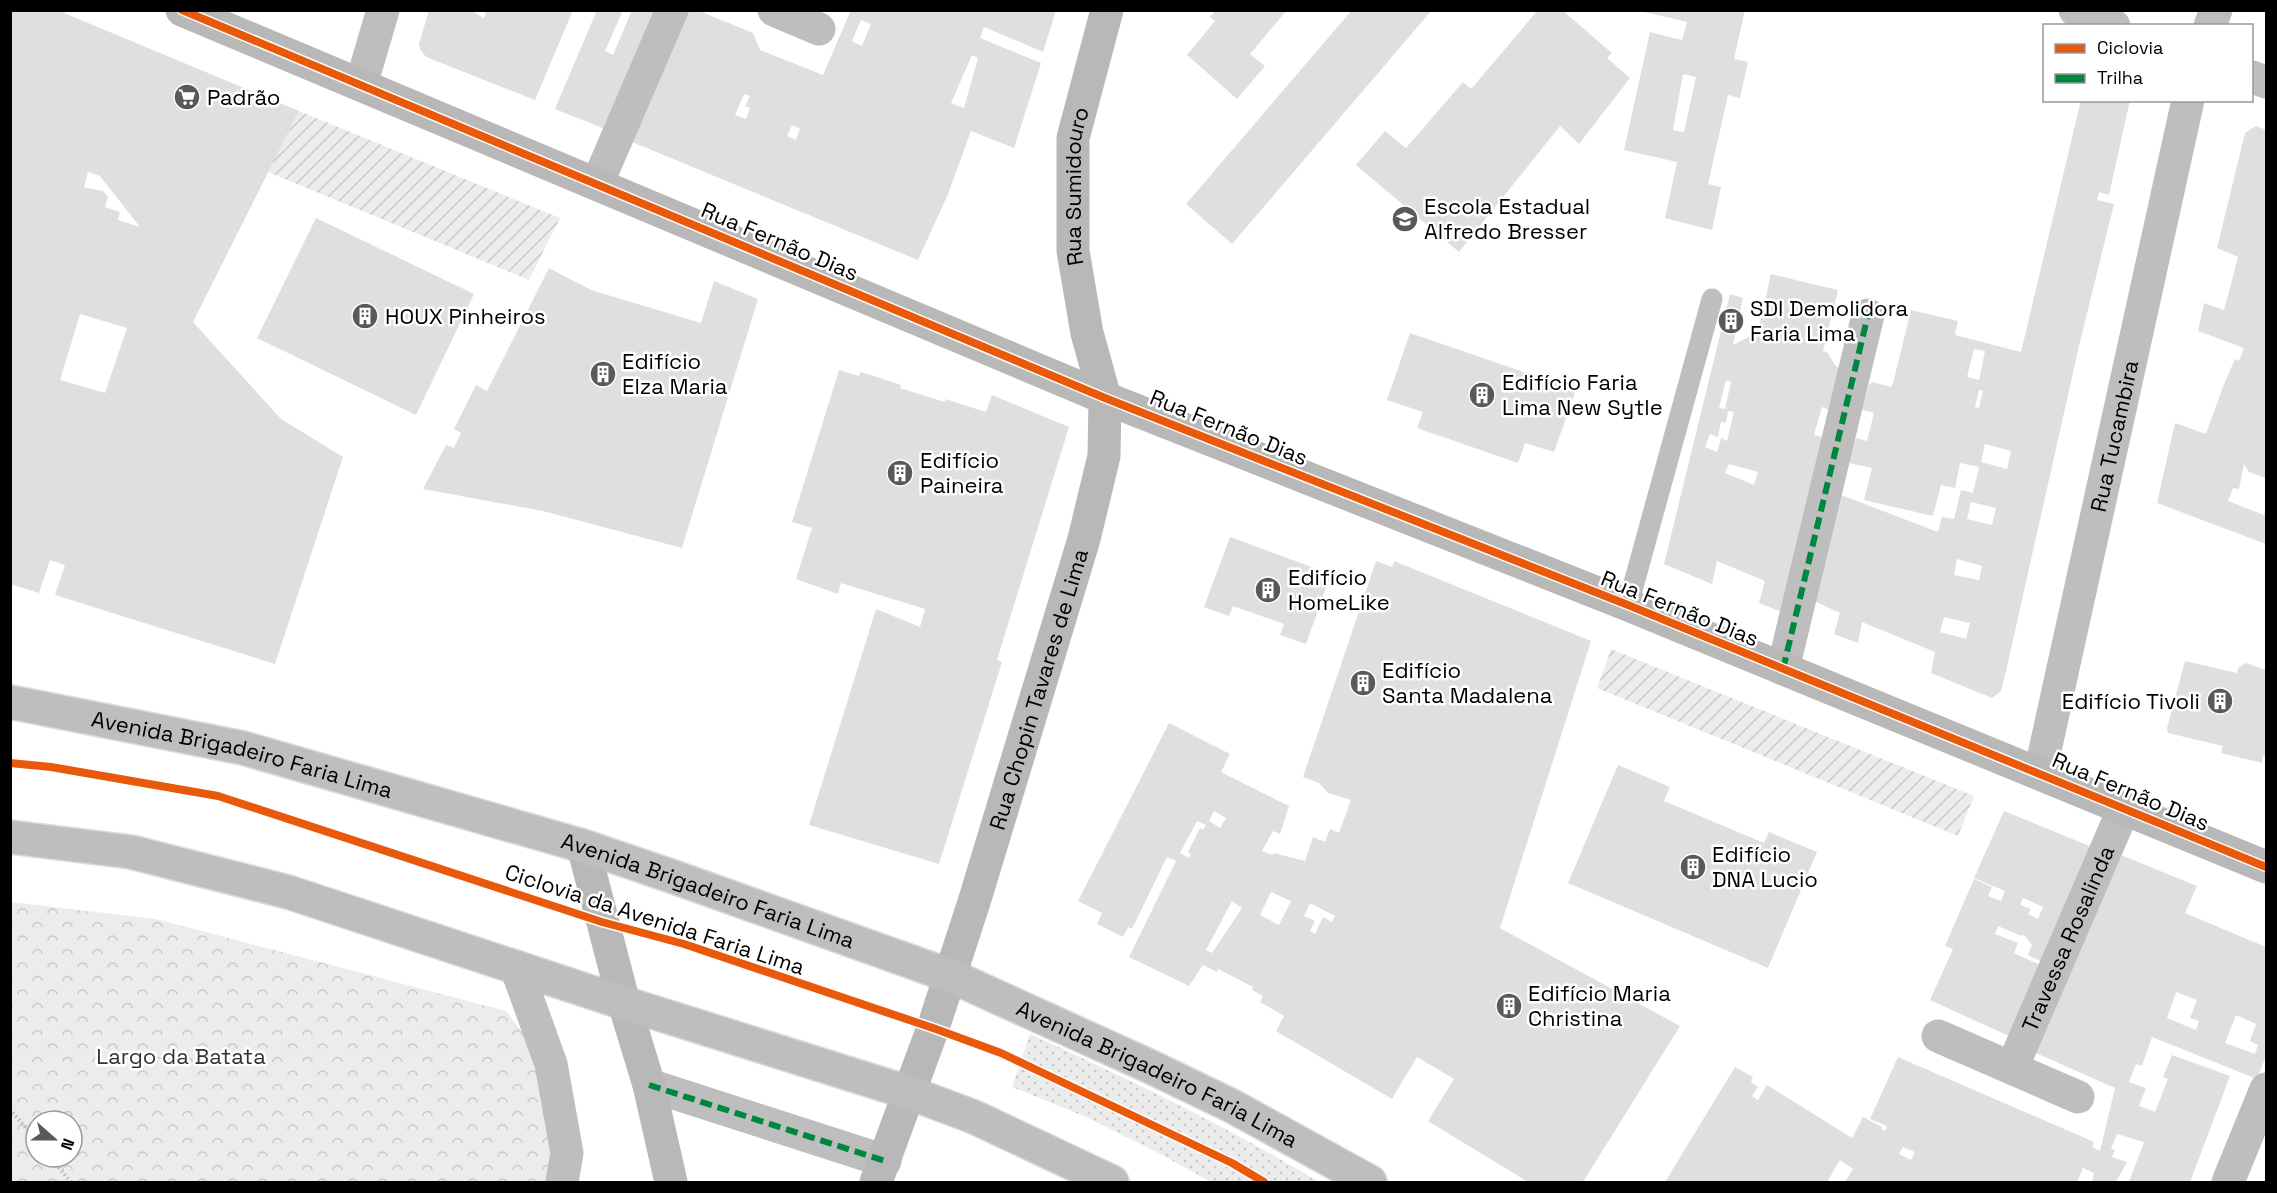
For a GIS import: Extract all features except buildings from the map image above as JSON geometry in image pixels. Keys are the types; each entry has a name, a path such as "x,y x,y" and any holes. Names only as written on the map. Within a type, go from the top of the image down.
{"main road":[{"path":"362,85 383,10"},
{"path":"597,184 672,10"},
{"path":"774,10 819,29"},
{"path":"2075,10 2109,24"},
{"name":"Rua Tucambira","path":"2040,773 2187,102"},
{"name":"Rua Fernão Dias","path":"1784,669 1868,315"},
{"name":"Avenida Brigadeiro Faria Lima","path":"10,702 243,748 583,846 951,976 1151,1066 1313,1149 1370,1182"},
{"name":"Travessa Rosalinda","path":"2012,1068 2124,808"},
{"path":"10,837 131,852 288,892 624,1003 910,1093 974,1117 1112,1182"},
{"path":"516,967 551,1064 567,1153 562,1182"},
{"path":"1938,1036 2078,1097"},
{"path":"649,1085 881,1172"},
{"path":"2228,1182 2266,1089"}],"street":[{"name":"Rua Fernão Dias","path":"182,10 1105,398 1628,605 2266,867"},
{"name":"Rua Sumidouro","path":"1105,398 1087,333 1073,251 1073,138 1107,10"},
{"name":"Rua Chopin Tavares de Lima","path":"881,1172 951,976 1084,538 1104,456 1105,398"},
{"path":"583,846 624,1003 649,1085 671,1182"}],"lane":[{"path":"1628,605 1712,299"}],"path":[{"path":"10,1109 24,1126"},
{"path":"60,1169 71,1182"}],"green space":[{"path":"299,111 560,218 529,280 268,172"},
{"path":"1611,649 1974,796 1958,836 1597,688"},
{"name":"Largo da Batata","path":"11,902 156,919 506,1011 532,1045 556,1182 11,1182"},
{"path":"1030,1034 1177,1104 1319,1182 1211,1182 1086,1117 1012,1087"}],"marked path":[{"path":"1783,669 1868,315"},
{"path":"649,1085 885,1161"}],"cycle path":[{"path":"182,10 1105,398 1628,605 2266,867"},
{"name":"Ciclovia da Avenida Faria Lima","path":"10,763 51,767 218,796 602,922 684,944 1001,1053 1232,1163 1264,1182"}],"place":[{"name":"Padrão","path":"187,97"},
{"name":"Escola Estadual Alfredo Bresser","path":"1405,219"},
{"name":"HOUX Pinheiros","path":"365,316"},
{"name":"SDI Demolidora Faria Lima","path":"1731,321"},
{"name":"Edifício Elza Maria","path":"603,374"},
{"name":"Edifício Faria Lima New Sytle","path":"1482,395"},
{"name":"Edifício Paineira","path":"900,473"},
{"name":"Edifício HomeLike","path":"1268,590"},
{"name":"Edifício Santa Madalena","path":"1363,683"},
{"name":"Edifício Tivoli","path":"2220,701"},
{"name":"Edifício DNA Lucio","path":"1693,867"},
{"name":"Edifício Maria Christina","path":"1509,1006"}]}
